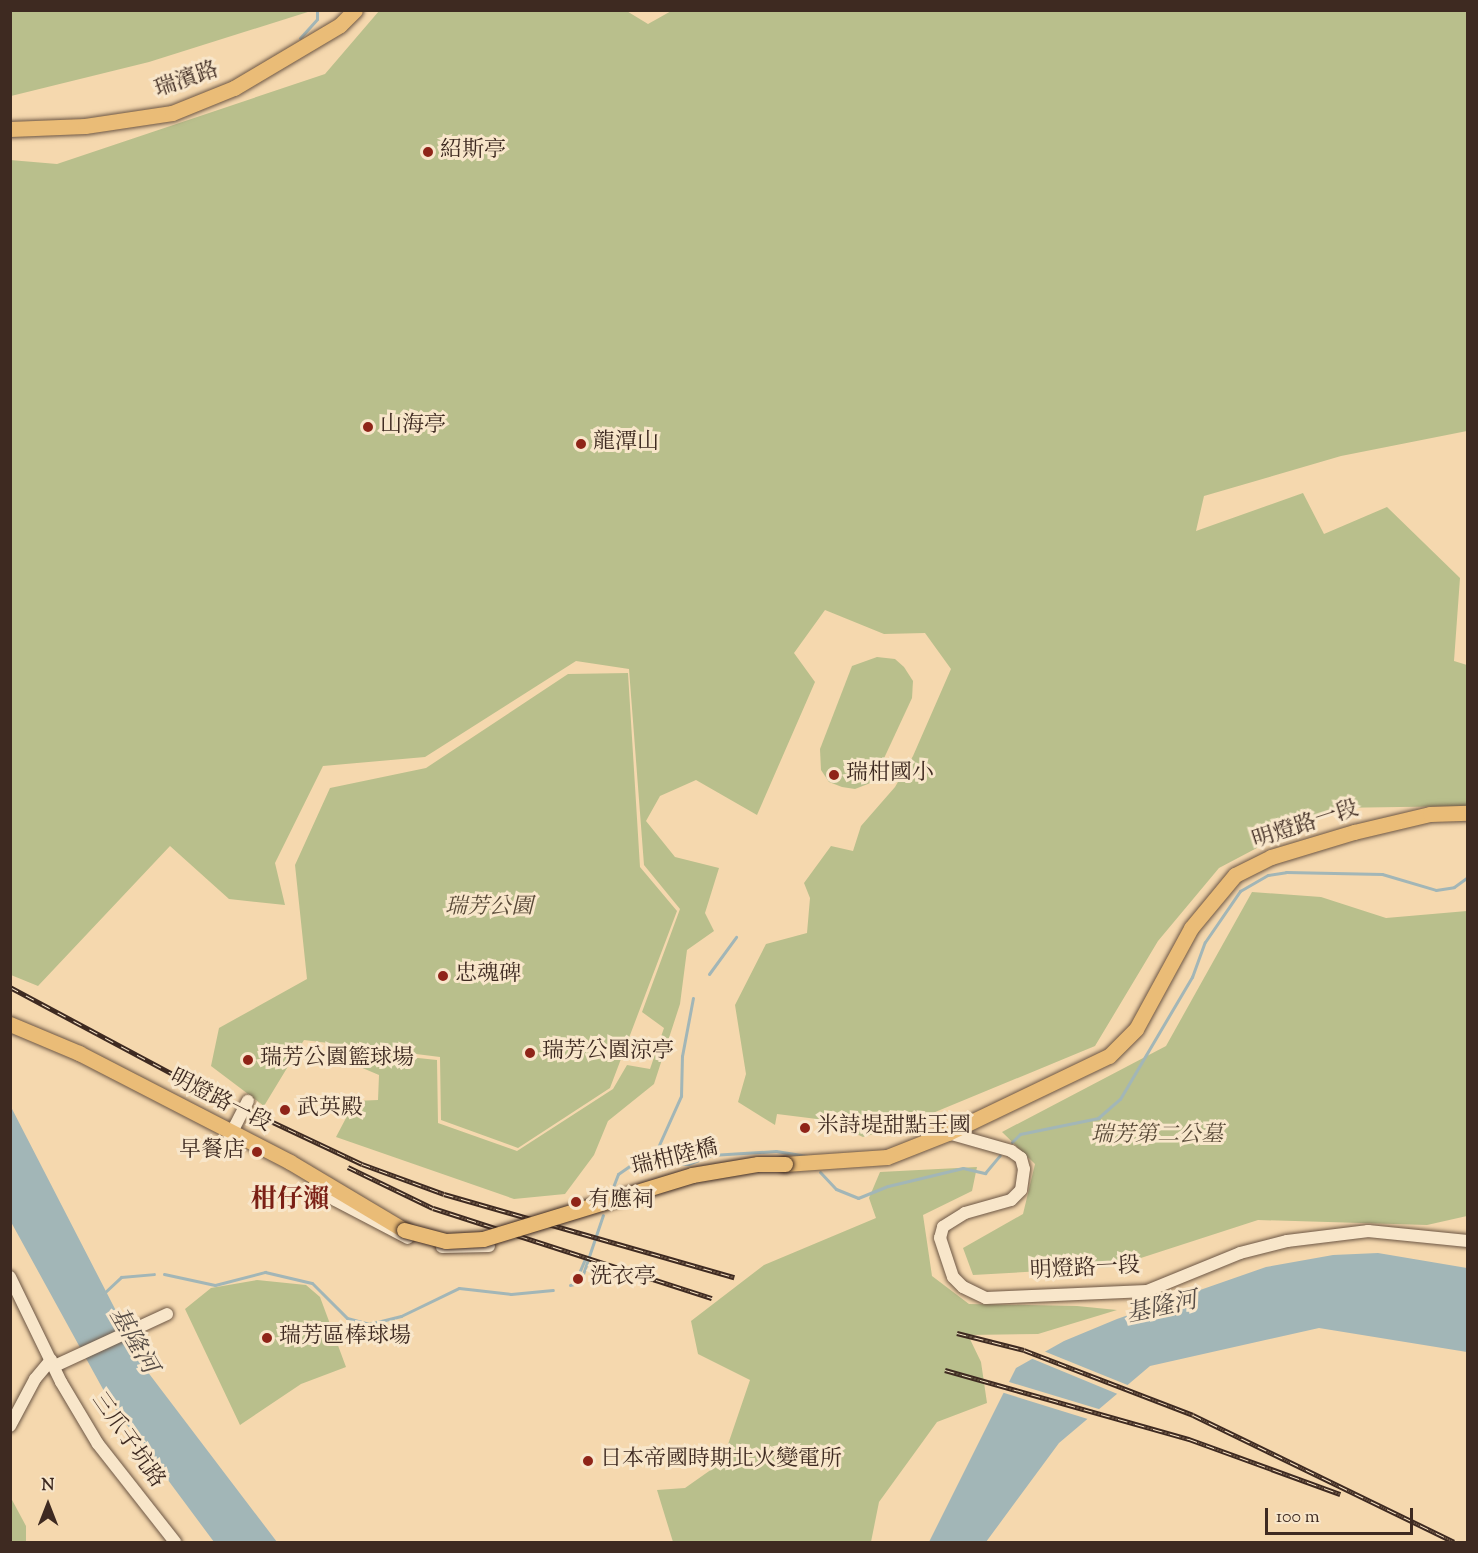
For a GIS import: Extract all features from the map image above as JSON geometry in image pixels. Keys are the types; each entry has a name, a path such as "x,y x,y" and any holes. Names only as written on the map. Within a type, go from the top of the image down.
{"main road":[{"name":"瑞濱路","path":"10,129 85,126 172,113 234,88 340,25 355,10"},
{"name":"明燈路一段","path":"785,1164 887,1157 948,1133 1109,1056 1136,1029 1191,928 1235,874 1271,857 1354,832 1430,814 1467,813"},
{"name":"明燈路一段","path":"10,1024 80,1053 290,1162 317,1181 404,1230"},
{"name":"瑞柑陸橋","path":"404,1230 446,1241 491,1238 692,1175 758,1164 785,1164"}],"street":[{"path":"232,1132 248,1101"},
{"name":"明燈路一段","path":"948,1133 1011,1151 1021,1158 1024,1169 1021,1190 1011,1200 965,1213 944,1227 940,1238 953,1277 963,1287 986,1298 1147,1291 1240,1253 1287,1241 1368,1231 1467,1240"},
{"path":"290,1162 329,1179 408,1225 466,1235 489,1246 445,1248 393,1233 335,1200 290,1162"},
{"path":"582,1204 588,1216"},
{"name":"三爪子坑路","path":"10,1278 98,1444 176,1542"},
{"path":"10,1426 35,1380 55,1362 167,1314"}],"green space":[{"path":"625,10 648,24 673,10 1467,11 1467,431 1341,456 1204,496 1196,531 1303,493 1324,534 1387,507 1460,578 1454,661 1467,665 1467,806 1333,808 1219,868 1158,941 1095,1046 899,1127 863,1137 825,1120 777,1114 775,1125 738,1102 746,1074 735,1005 766,944 807,933 810,898 804,883 831,846 853,851 861,826 895,787 913,756 951,669 925,633 884,634 825,610 794,653 815,682 757,815 696,780 660,796 646,821 675,857 719,868 705,913 714,931 687,950 680,1004 654,1084 608,1121 594,1155 565,1194 514,1199 336,1137 355,1101 378,1100 379,1075 334,1056 342,1050 437,1060 438,1123 517,1151 613,1089 627,1065 650,1069 664,1028 642,1012 680,909 644,865 629,669 576,661 425,757 323,766 275,863 285,905 229,899 170,846 38,986 11,975 10,160 57,164 325,74 379,11"},
{"path":"10,11 311,11 149,62 11,96"},
{"path":"877,657 895,659 904,667 913,681 912,698 873,782 855,789 842,787 829,782 821,770 820,749 852,666"},
{"name":"瑞芳公園","path":"628,673 640,867 677,911 610,1088 518,1148 441,1120 440,1057 304,1040 264,1106 211,1066 219,1028 307,979 295,865 330,788 426,768 568,674"},
{"name":"瑞芳第二公墓","path":"1252,892 1321,897 1386,918 1467,911 1467,1216 1427,1225 1258,1220 1113,1267 973,1275 963,1248 1023,1214 1035,1164 1002,1132 1166,1046"},
{"path":"977,1167 972,1191 923,1215 932,1276 969,1304 1077,1306 1117,1310 1038,1334 968,1335 981,1362 987,1403 937,1422 879,1502 871,1542 673,1542 657,1490 685,1488 722,1462 750,1380 698,1354 691,1321 764,1265 876,1218 869,1198 880,1172"},
{"name":"瑞芳區棒球場","path":"257,1280 306,1285 320,1297 346,1367 301,1384 240,1425 185,1309 211,1288"},
{"path":"11,1498 26,1526 26,1542 11,1542"}],"water":[{"path":"10,1105 147,1371 277,1542 214,1542 110,1402 11,1222"},
{"name":"基隆河","path":"1378,1253 1467,1268 1467,1352 1319,1328 1150,1366 1059,1443 986,1542 929,1542 1016,1368 1064,1341 1117,1319 1266,1267 1333,1255"}],"pier":[{"path":"1041,1350 1130,1386 1120,1395 1028,1357"},
{"path":"1006,1381 1102,1410 1091,1420 1001,1392"}],"waterway":[{"path":"300,38 317,19 317,10"},
{"path":"1012,1142 1020,1134 1098,1118 1120,1099 1192,977 1205,942 1240,891 1268,875 1286,872 1382,874 1436,890 1454,887 1468,877"},
{"path":"709,974 736,937"},
{"path":"650,1165 681,1096 682,1056 693,998"},
{"path":"613,1187 618,1174 635,1162 688,1164 711,1155 776,1151 809,1156"},
{"path":"820,1172 836,1189 858,1198 888,1186 963,1168 985,1173 1000,1155"},
{"path":"583,1274 603,1215"},
{"path":"579,1273 585,1259"},
{"path":"164,1274 215,1285 265,1272 312,1283 347,1318 369,1324 401,1316 459,1288 511,1294 553,1290"},
{"path":"103,1294 121,1277 154,1274"},
{"path":"570,1285 578,1283"}],"railway":[{"path":"10,987 190,1083 362,1164 444,1194 734,1277"},
{"path":"348,1167 433,1208 712,1298"},
{"path":"957,1333 1024,1350 1193,1415 1454,1542"},
{"path":"945,1370 1189,1439 1340,1494"}],"place":[{"name":"紹斯亭","path":"428,152"},
{"name":"山海亭","path":"368,427"},
{"name":"龍潭山","path":"581,444"},
{"name":"瑞柑國小","path":"834,775"},
{"name":"忠魂碑","path":"443,976"},
{"name":"瑞芳公園涼亭","path":"530,1053"},
{"name":"瑞芳公園籃球場","path":"248,1060"},
{"name":"武英殿","path":"285,1110"},
{"name":"米詩堤甜點王國","path":"805,1128"},
{"name":"早餐店","path":"257,1152"},
{"name":"有應祠","path":"576,1202"},
{"name":"洗衣亭","path":"578,1279"},
{"name":"瑞芳區棒球場","path":"267,1338"},
{"name":"日本帝國時期北火變電所","path":"588,1461"}],"district":[{"name":"柑仔瀨","path":"290,1201"}]}
